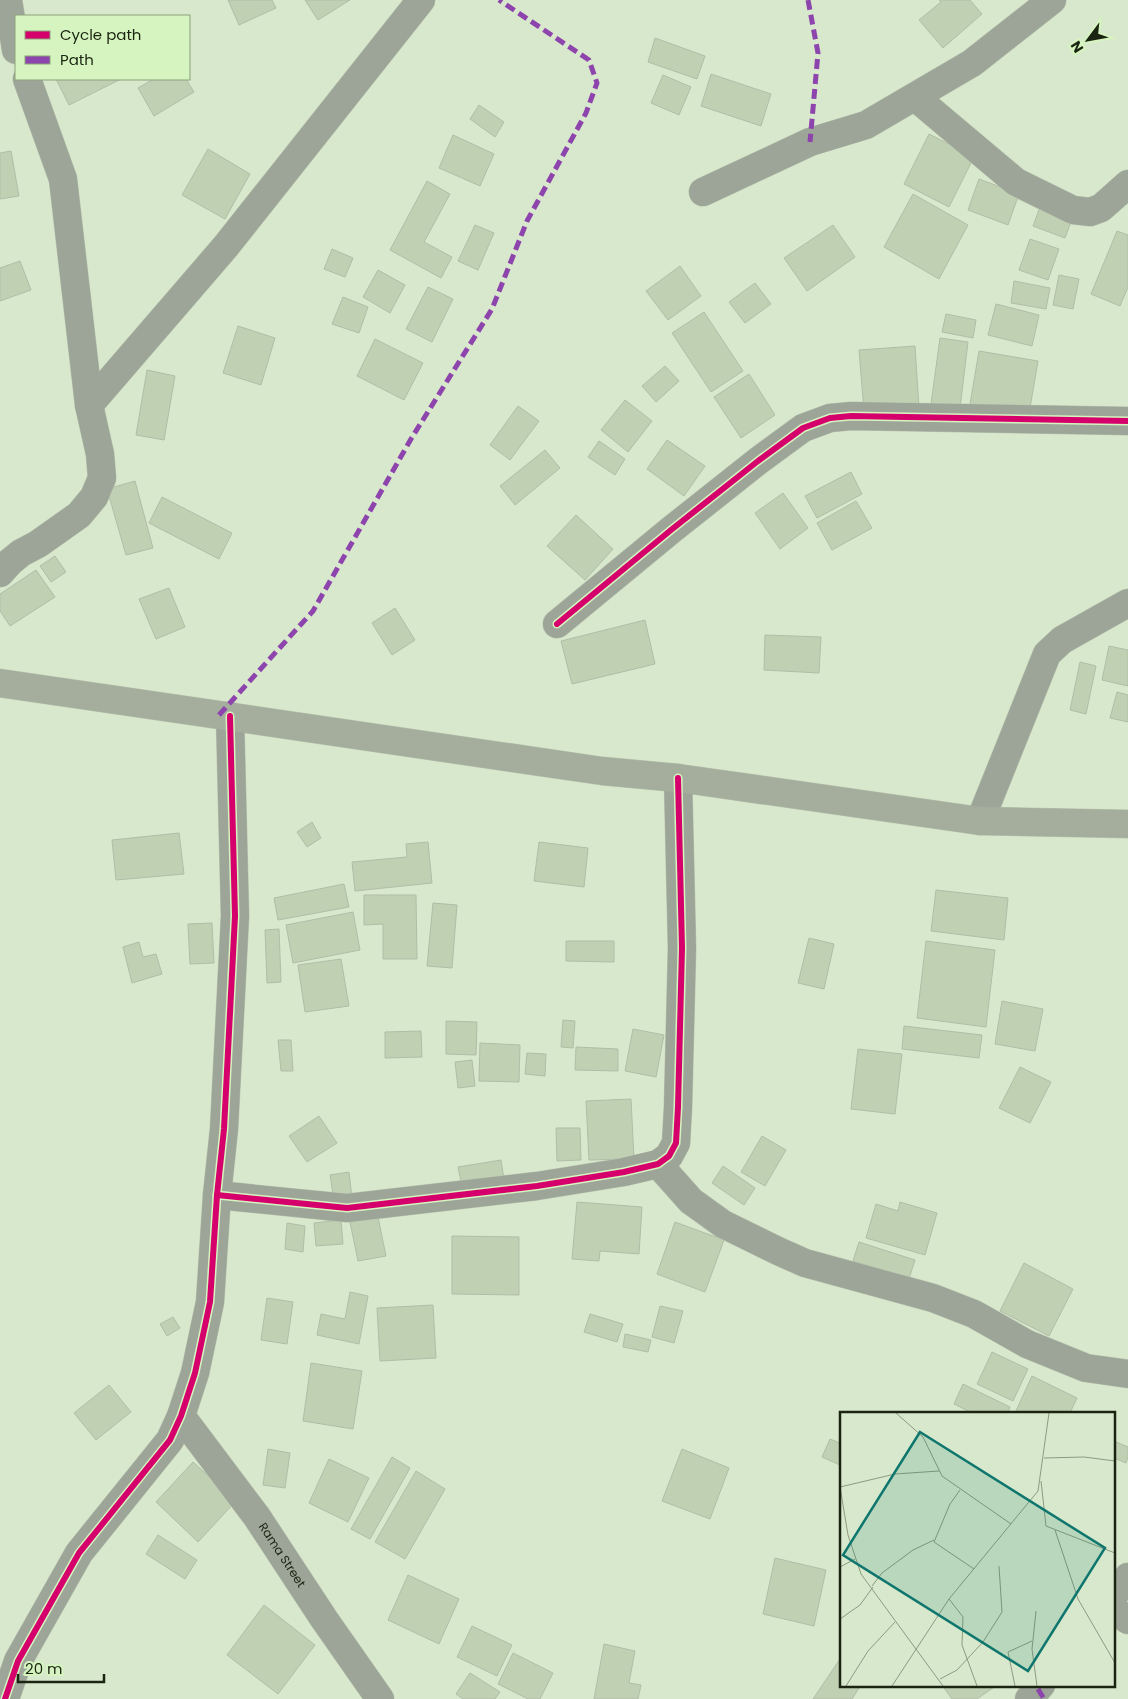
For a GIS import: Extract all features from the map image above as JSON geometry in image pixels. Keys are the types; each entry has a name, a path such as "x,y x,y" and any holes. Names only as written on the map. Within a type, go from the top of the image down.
{"main road":[{"path":"0,682 602,771 678,778 980,821 1128,824"}],"street":[{"path":"8,0 15,44"},
{"path":"89,405 226,246 421,0"},
{"path":"704,192 810,142 866,125 972,63 1052,0"},
{"path":"0,573 21,553 38,544 79,515 94,497 102,478 100,454 89,405 63,179 27,80"},
{"path":"915,97 1016,182 1073,210 1090,212 1101,208 1128,184"},
{"path":"557,624 758,461 803,428 830,418 851,416 1128,421"},
{"path":"980,821 1047,654 1062,640 1128,603"},
{"path":"5,1699 18,1661 79,1553 170,1440 182,1416 195,1373 210,1302 217,1195 224,1129 235,916 230,716"},
{"path":"217,1195 347,1208 537,1186 624,1172 658,1164 669,1156 676,1143 682,948 678,778"},
{"path":"658,1164 691,1201 723,1224 778,1252 805,1263 932,1298 974,1314 1027,1344 1086,1368 1128,1374"},
{"name":"Rama Street","path":"182,1416 256,1518 380,1699"},
{"path":"1116,1592 1128,1577"},
{"path":"1116,1611 1128,1620"},
{"path":"1029,1699 1040,1686"}],"building":[{"path":"228,0 272,0 276,8 239,25"},
{"path":"305,0 350,0 318,20"},
{"path":"939,0 970,0 982,14 943,48 919,20 941,2"},
{"path":"655,38 705,56 697,79 648,62"},
{"path":"711,74 771,94 761,126 701,106"},
{"path":"663,75 691,87 679,115 651,103"},
{"path":"56,80 119,80 69,105"},
{"path":"152,80 187,80 194,92 154,116 138,88"},
{"path":"479,105 504,122 495,137 470,119"},
{"path":"929,134 974,157 949,207 904,184"},
{"path":"453,135 494,154 480,186 439,168"},
{"path":"208,149 250,174 225,219 182,195"},
{"path":"11,151 19,196 0,199 0,153"},
{"path":"979,179 1019,194 1008,225 968,210"},
{"path":"427,181 450,194 424,242 452,257 441,278 390,250"},
{"path":"913,194 968,225 939,279 884,247"},
{"path":"1040,207 1072,219 1065,238 1033,226"},
{"path":"475,225 494,233 478,270 458,261"},
{"path":"833,225 855,257 807,291 784,258"},
{"path":"1117,231 1128,235 1128,287 1120,306 1091,294"},
{"path":"1030,239 1059,249 1048,280 1019,270"},
{"path":"332,249 353,258 345,277 324,269"},
{"path":"20,261 31,290 0,301 0,268"},
{"path":"680,266 701,296 668,320 646,291"},
{"path":"378,270 405,285 390,313 363,297"},
{"path":"1059,275 1079,279 1073,309 1053,305"},
{"path":"1014,281 1050,288 1046,309 1011,303"},
{"path":"755,283 771,304 745,323 729,302"},
{"path":"428,287 453,299 432,342 406,329"},
{"path":"343,297 368,307 359,333 332,324"},
{"path":"996,304 1039,315 1032,346 988,335"},
{"path":"704,312 743,371 711,392 672,333"},
{"path":"946,314 976,320 973,338 942,332"},
{"path":"238,326 275,338 261,385 223,373"},
{"path":"940,338 968,342 960,408 931,404"},
{"path":"375,339 423,363 404,400 357,376"},
{"path":"915,346 919,408 864,411 859,350"},
{"path":"979,351 1038,361 1030,408 1013,405 1011,417 969,410"},
{"path":"665,366 679,381 656,402 642,386"},
{"path":"147,370 175,376 164,440 136,435"},
{"path":"749,374 775,415 741,438 714,397"},
{"path":"625,400 652,421 628,452 601,430"},
{"path":"518,406 539,421 510,460 490,445"},
{"path":"667,440 705,466 684,496 647,469"},
{"path":"599,441 625,459 615,475 588,457"},
{"path":"545,450 560,468 515,505 500,486"},
{"path":"851,472 862,494 817,518 805,496"},
{"path":"135,481 153,548 126,555 107,489"},
{"path":"783,493 808,528 780,549 755,513"},
{"path":"162,497 232,533 219,559 149,523"},
{"path":"856,501 872,528 832,550 817,523"},
{"path":"576,515 613,549 585,580 547,546"},
{"path":"55,556 66,572 51,582 40,566"},
{"path":"36,570 55,597 10,626 0,611 0,594"},
{"path":"169,588 185,627 156,639 139,599"},
{"path":"395,608 415,640 392,655 372,623"},
{"path":"645,620 655,664 572,684 561,641"},
{"path":"765,635 821,637 819,673 764,670"},
{"path":"1109,646 1128,650 1128,686 1102,680"},
{"path":"1080,662 1096,666 1086,714 1070,710"},
{"path":"1117,692 1128,695 1128,722 1110,718"},
{"path":"312,822 321,838 307,847 297,832"},
{"path":"179,833 184,874 116,880 112,840"},
{"path":"428,842 432,883 355,891 352,862 407,857 406,844"},
{"path":"539,842 588,848 584,887 534,881"},
{"path":"344,884 349,907 278,920 274,898"},
{"path":"936,890 1008,898 1004,940 931,931"},
{"path":"364,895 416,895 417,959 383,959 383,924 364,925"},
{"path":"433,903 457,905 452,968 427,966"},
{"path":"353,912 360,950 293,963 286,925"},
{"path":"212,923 214,963 190,964 188,924"},
{"path":"279,929 281,982 267,983 265,930"},
{"path":"809,938 834,944 824,989 798,983"},
{"path":"566,941 614,941 614,962 566,961"},
{"path":"926,941 995,950 986,1027 917,1018"},
{"path":"139,942 143,957 156,954 162,974 132,983 123,947"},
{"path":"341,959 349,1006 305,1012 298,965"},
{"path":"1002,1001 1043,1009 1035,1051 995,1044"},
{"path":"563,1020 575,1021 573,1048 561,1047"},
{"path":"446,1021 477,1022 476,1055 446,1054"},
{"path":"904,1026 982,1035 979,1058 902,1049"},
{"path":"633,1029 664,1035 656,1077 625,1071"},
{"path":"421,1031 422,1057 385,1058 385,1032"},
{"path":"278,1040 291,1040 293,1071 281,1071"},
{"path":"480,1043 520,1045 519,1082 479,1081"},
{"path":"576,1047 618,1049 618,1071 575,1070"},
{"path":"858,1049 902,1054 895,1114 851,1109"},
{"path":"527,1053 546,1054 545,1076 525,1074"},
{"path":"472,1060 475,1086 458,1088 455,1062"},
{"path":"1020,1067 1051,1082 1030,1123 999,1108"},
{"path":"631,1099 634,1159 589,1160 586,1101"},
{"path":"319,1116 337,1143 307,1162 289,1136"},
{"path":"556,1128 580,1128 581,1160 557,1161"},
{"path":"762,1136 786,1150 765,1186 741,1172"},
{"path":"501,1160 504,1179 462,1186 458,1167"},
{"path":"723,1166 755,1188 744,1205 712,1183"},
{"path":"349,1172 352,1198 334,1200 330,1175"},
{"path":"577,1202 642,1207 639,1254 600,1251 599,1261 572,1259"},
{"path":"900,1202 937,1213 925,1255 866,1238 876,1204 898,1211"},
{"path":"378,1217 386,1256 358,1261 350,1222"},
{"path":"341,1220 343,1244 316,1246 314,1223"},
{"path":"675,1222 724,1240 705,1292 657,1274"},
{"path":"287,1223 305,1226 303,1252 285,1249"},
{"path":"452,1236 519,1237 519,1295 452,1294"},
{"path":"859,1242 915,1260 909,1279 853,1261"},
{"path":"1024,1263 1073,1289 1049,1336 1000,1311"},
{"path":"350,1292 368,1296 359,1344 317,1335 321,1314 345,1319"},
{"path":"267,1298 293,1302 287,1344 261,1340"},
{"path":"433,1305 436,1358 380,1361 377,1308"},
{"path":"660,1306 683,1311 674,1343 652,1337"},
{"path":"590,1314 623,1324 617,1342 584,1332"},
{"path":"173,1317 180,1328 167,1336 160,1324"},
{"path":"625,1334 651,1340 648,1352 623,1347"},
{"path":"992,1352 1028,1369 1013,1401 977,1384"},
{"path":"311,1363 362,1371 353,1429 303,1421"},
{"path":"1032,1376 1077,1398 1070,1412 1015,1412"},
{"path":"963,1384 1010,1407 1008,1412 970,1412 954,1404"},
{"path":"109,1385 131,1412 96,1440 74,1413"},
{"path":"830,1439 840,1443 840,1465 822,1457"},
{"path":"1116,1442 1128,1447 1126,1463 1116,1459"},
{"path":"268,1449 290,1453 285,1488 263,1485"},
{"path":"682,1449 729,1468 710,1519 662,1501"},
{"path":"392,1457 410,1468 370,1539 351,1529"},
{"path":"329,1459 369,1478 348,1522 309,1503"},
{"path":"193,1462 236,1501 198,1542 156,1502"},
{"path":"416,1471 445,1489 405,1559 375,1542"},
{"path":"158,1535 197,1560 185,1579 146,1554"},
{"path":"775,1558 826,1570 814,1626 763,1614"},
{"path":"408,1575 459,1599 439,1644 388,1620"},
{"path":"264,1605 315,1645 278,1694 227,1655"},
{"path":"472,1626 512,1645 497,1676 457,1657"},
{"path":"604,1644 635,1651 629,1683 641,1685 638,1699 594,1699"},
{"path":"513,1653 553,1673 540,1699 528,1699 498,1684"},
{"path":"840,1659 840,1686 860,1686 852,1699 813,1699"},
{"path":"470,1673 500,1692 495,1699 463,1699 456,1694"},
{"path":"943,1686 996,1686 977,1699 952,1699"}],"marked path":[{"path":"219,715 313,611 411,439 492,309 527,221 586,113 597,83 589,60 499,0"},
{"path":"808,0 818,53 810,142"},
{"path":"1038,1689 1044,1699"}],"cycle path":[{"path":"557,624 758,461 803,428 830,418 851,416 1128,421"},
{"path":"5,1699 18,1661 79,1553 170,1440 181,1416 195,1373 210,1302 217,1195 224,1129 235,916 230,716"},
{"path":"217,1195 347,1208 537,1186 624,1172 658,1164 669,1156 676,1143 682,948 678,778"}]}
